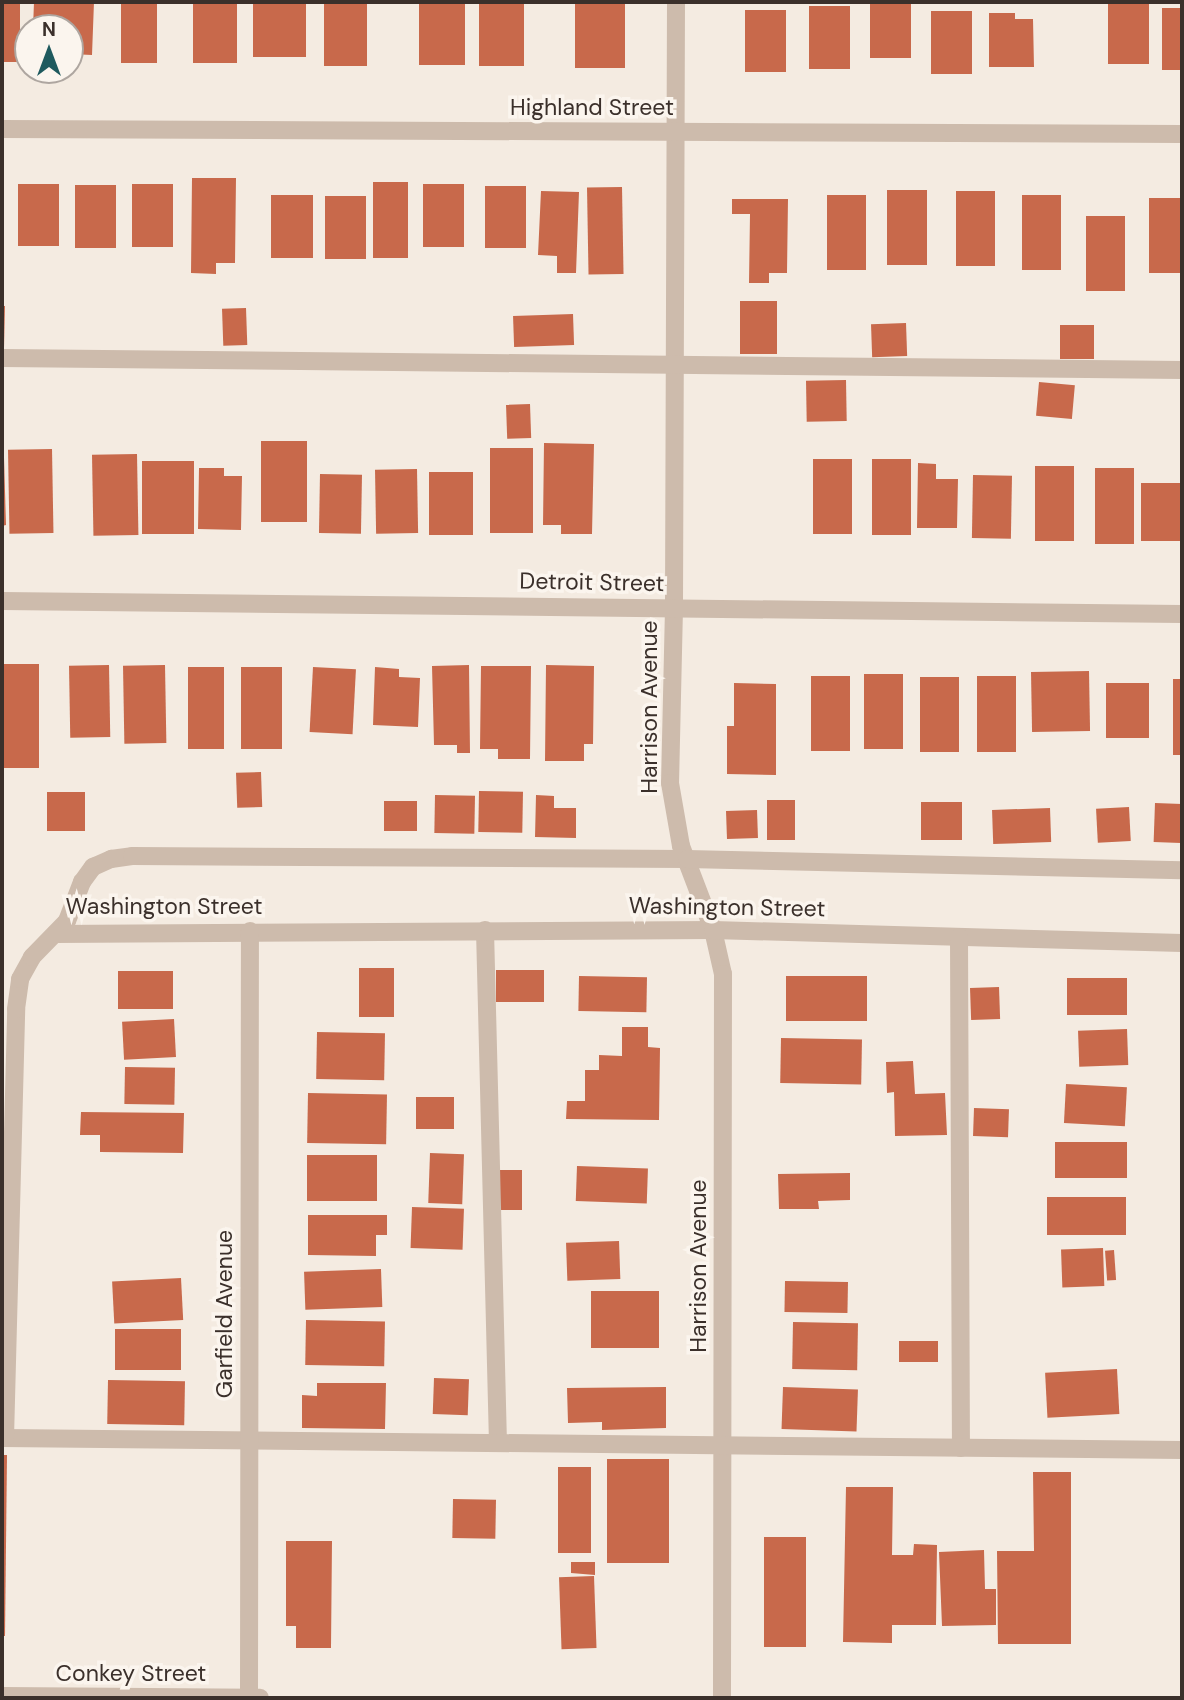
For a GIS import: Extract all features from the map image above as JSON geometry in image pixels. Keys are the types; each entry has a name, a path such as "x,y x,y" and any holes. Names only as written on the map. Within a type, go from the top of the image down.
{"street":[{"name":"Harrison Avenue","path":"676,2 674,608 670,783 687,859 713,930 723,974 722,1698"},
{"name":"Highland Street","path":"2,129 1182,134"},
{"path":"2,358 1182,370"},
{"name":"Detroit Street","path":"2,601 1182,614"},
{"name":"Washington Street","path":"55,934 67,921 82,882 93,867 111,859 132,856 687,859 1182,870"},
{"path":"485,930 498,1443"},
{"name":"Washington Street","path":"55,934 713,930 1182,943"},
{"name":"Garfield Avenue","path":"249,1698 250,931"},
{"path":"55,934 32,957 20,979 16,1009 4,1438 1182,1450"},
{"path":"960,937 961,1448"},
{"name":"Conkey Street","path":"2,1696 260,1698"}],"building":[{"path":"2,2 20,2 20,14 14,14 14,62 2,62"},
{"path":"34,2 94,2 92,55 84,55 84,14 34,14"},
{"path":"121,2 157,2 157,63 121,63"},
{"path":"193,2 237,2 237,63 193,63"},
{"path":"253,2 306,2 306,57 253,57"},
{"path":"324,2 367,2 367,66 324,66"},
{"path":"419,2 465,2 465,65 419,65"},
{"path":"479,2 524,2 524,66 479,66"},
{"path":"575,2 625,2 625,68 575,68"},
{"path":"870,2 911,2 911,58 870,58"},
{"path":"1108,2 1149,2 1149,64 1108,64"},
{"path":"809,6 850,6 850,69 809,69"},
{"path":"1162,8 1182,8 1182,70 1162,70"},
{"path":"745,10 786,10 786,72 745,72"},
{"path":"931,11 972,11 972,74 931,74"},
{"path":"989,13 1015,13 1015,19 1033,19 1034,67 989,67"},
{"path":"192,178 236,178 235,263 216,263 216,274 191,273"},
{"path":"373,182 408,182 408,258 373,258"},
{"path":"18,184 59,184 59,246 18,246"},
{"path":"132,184 173,184 173,247 132,247"},
{"path":"423,184 464,184 464,247 423,247"},
{"path":"75,185 116,185 116,248 75,248"},
{"path":"485,186 526,186 526,248 485,248"},
{"path":"622,187 624,274 589,275 587,188"},
{"path":"887,190 927,190 927,265 887,265"},
{"path":"541,191 579,192 576,273 557,273 557,256 538,255"},
{"path":"956,191 995,191 995,266 956,266"},
{"path":"271,195 313,195 313,258 271,258"},
{"path":"827,195 866,195 866,270 827,270"},
{"path":"1022,195 1061,195 1061,270 1022,270"},
{"path":"325,196 366,196 366,259 325,259"},
{"path":"1149,198 1182,198 1182,273 1149,273"},
{"path":"732,199 788,199 787,273 769,273 769,283 749,283 750,214 732,214"},
{"path":"1086,216 1125,216 1125,291 1086,291"},
{"path":"740,301 777,301 777,354 740,354"},
{"path":"2,306 5,306 4,348 2,348"},
{"path":"246,308 247,345 223,346 222,309"},
{"path":"573,314 574,345 514,347 513,316"},
{"path":"906,323 907,356 872,357 871,324"},
{"path":"1060,325 1094,325 1094,359 1060,359"},
{"path":"846,380 847,421 807,422 806,381"},
{"path":"1039,382 1075,385 1072,419 1036,416"},
{"path":"530,404 531,438 507,439 506,405"},
{"path":"261,441 307,441 307,522 261,522"},
{"path":"544,443 594,444 592,534 561,534 561,525 543,525"},
{"path":"490,448 533,448 533,533 490,533"},
{"path":"52,449 53,533 9,534 8,450"},
{"path":"137,454 138,535 93,536 92,455"},
{"path":"2,457 6,525 2,526"},
{"path":"813,459 852,459 852,534 813,534"},
{"path":"872,459 911,459 911,535 872,535"},
{"path":"142,461 194,461 194,534 142,534"},
{"path":"918,463 936,464 936,479 958,479 957,528 917,528"},
{"path":"1035,466 1074,466 1074,541 1035,541"},
{"path":"199,468 224,468 224,476 242,476 241,530 198,529"},
{"path":"1095,468 1134,468 1134,544 1095,544"},
{"path":"417,469 418,533 376,534 375,470"},
{"path":"429,472 473,472 473,535 429,535"},
{"path":"320,474 362,475 361,534 319,533"},
{"path":"973,475 1012,476 1011,539 972,538"},
{"path":"1141,483 1182,483 1182,541 1141,541"},
{"path":"2,664 39,664 39,768 2,768"},
{"path":"109,665 110,737 70,738 69,666"},
{"path":"165,665 166,743 124,744 123,666"},
{"path":"469,665 470,753 457,753 457,745 434,745 432,666"},
{"path":"546,665 594,666 593,744 584,744 584,761 545,761"},
{"path":"481,666 531,666 530,759 498,759 498,749 480,749"},
{"path":"188,667 224,667 224,749 188,749"},
{"path":"241,667 282,667 282,749 241,749"},
{"path":"313,667 356,669 353,734 310,732"},
{"path":"375,667 399,669 399,677 420,678 418,727 373,725"},
{"path":"1089,671 1090,731 1032,732 1031,672"},
{"path":"864,674 903,674 903,749 864,749"},
{"path":"811,676 850,676 850,751 811,751"},
{"path":"977,676 1016,676 1016,752 977,752"},
{"path":"920,677 959,677 959,752 920,752"},
{"path":"1173,679 1182,679 1182,755 1173,755"},
{"path":"734,683 776,684 776,775 727,774 727,726 734,726"},
{"path":"1106,683 1149,683 1149,738 1106,738"},
{"path":"261,772 262,807 237,808 236,773"},
{"path":"479,791 523,792 522,833 478,832"},
{"path":"47,792 85,792 85,831 47,831"},
{"path":"435,795 475,796 474,834 434,833"},
{"path":"536,795 554,796 554,808 576,808 576,838 535,837"},
{"path":"767,800 795,800 795,840 767,840"},
{"path":"384,801 417,801 417,831 384,831"},
{"path":"921,802 962,802 962,840 921,840"},
{"path":"1155,803 1182,804 1181,843 1154,842"},
{"path":"1129,807 1131,841 1098,843 1096,809"},
{"path":"1050,808 1051,842 993,844 992,810"},
{"path":"757,810 758,838 727,839 726,811"},
{"path":"359,968 394,968 394,1017 359,1017"},
{"path":"496,970 544,970 544,1002 496,1002"},
{"path":"118,971 173,971 173,1009 118,1009"},
{"path":"579,976 647,977 646,1012 578,1011"},
{"path":"786,976 867,976 867,1021 786,1021"},
{"path":"1067,978 1127,978 1127,1015 1067,1015"},
{"path":"999,987 1000,1019 971,1020 970,988"},
{"path":"174,1019 176,1057 124,1060 122,1022"},
{"path":"622,1027 648,1027 648,1047 660,1048 659,1120 566,1119 567,1101 585,1101 585,1070 599,1070 599,1055 622,1056"},
{"path":"1127,1029 1128,1065 1079,1067 1078,1031"},
{"path":"317,1032 385,1033 384,1080 316,1079"},
{"path":"781,1038 862,1039 861,1084 780,1083"},
{"path":"913,1061 915,1094 945,1093 947,1135 895,1136 894,1092 887,1093 886,1062"},
{"path":"125,1067 175,1068 174,1105 124,1104"},
{"path":"1066,1084 1127,1087 1125,1126 1064,1123"},
{"path":"308,1093 387,1094 386,1144 307,1143"},
{"path":"416,1097 454,1097 454,1129 416,1129"},
{"path":"974,1108 1009,1109 1008,1137 973,1136"},
{"path":"81,1112 184,1113 183,1153 100,1152 100,1135 80,1135"},
{"path":"1055,1142 1127,1142 1127,1178 1055,1178"},
{"path":"430,1153 464,1154 462,1204 428,1203"},
{"path":"307,1155 377,1155 377,1201 307,1201"},
{"path":"577,1166 648,1168 647,1203 576,1201"},
{"path":"499,1170 522,1170 522,1210 499,1210"},
{"path":"850,1173 850,1200 818,1201 819,1209 779,1209 778,1174"},
{"path":"1047,1197 1126,1197 1126,1235 1047,1235"},
{"path":"412,1207 464,1209 463,1250 411,1248"},
{"path":"308,1215 387,1215 387,1235 376,1235 376,1256 308,1255"},
{"path":"619,1241 620,1279 567,1281 566,1243"},
{"path":"1103,1248 1104,1286 1062,1287 1061,1249"},
{"path":"1114,1250 1116,1280 1107,1281 1105,1251"},
{"path":"381,1269 382,1307 305,1310 304,1272"},
{"path":"181,1278 183,1320 114,1324 112,1282"},
{"path":"785,1281 848,1282 847,1313 784,1312"},
{"path":"591,1291 659,1291 659,1348 591,1348"},
{"path":"306,1320 385,1321 384,1366 305,1365"},
{"path":"793,1322 858,1323 857,1370 792,1369"},
{"path":"115,1329 181,1329 181,1370 115,1370"},
{"path":"899,1341 938,1341 938,1362 899,1362"},
{"path":"1117,1369 1119,1414 1047,1418 1045,1373"},
{"path":"434,1378 469,1379 468,1415 433,1414"},
{"path":"108,1380 185,1381 184,1425 107,1424"},
{"path":"317,1383 386,1383 385,1429 302,1428 302,1395 317,1396"},
{"path":"666,1387 666,1428 602,1430 602,1422 568,1423 567,1388"},
{"path":"783,1387 858,1390 856,1432 782,1429"},
{"path":"2,1455 7,1455 5,1636 2,1636"},
{"path":"607,1459 669,1459 669,1563 607,1563"},
{"path":"558,1467 591,1467 591,1553 558,1553"},
{"path":"1033,1472 1071,1472 1071,1644 998,1644 997,1551 1034,1551"},
{"path":"846,1487 893,1487 892,1555 913,1555 914,1544 937,1545 936,1625 892,1625 892,1643 843,1642"},
{"path":"453,1499 496,1500 495,1539 452,1538"},
{"path":"764,1537 806,1537 806,1647 764,1647"},
{"path":"286,1541 332,1541 331,1648 296,1648 296,1626 286,1626"},
{"path":"984,1550 985,1589 996,1589 996,1625 942,1626 939,1552"},
{"path":"571,1562 595,1562 595,1575 571,1573"},
{"path":"594,1576 597,1648 562,1649 559,1577"}]}
